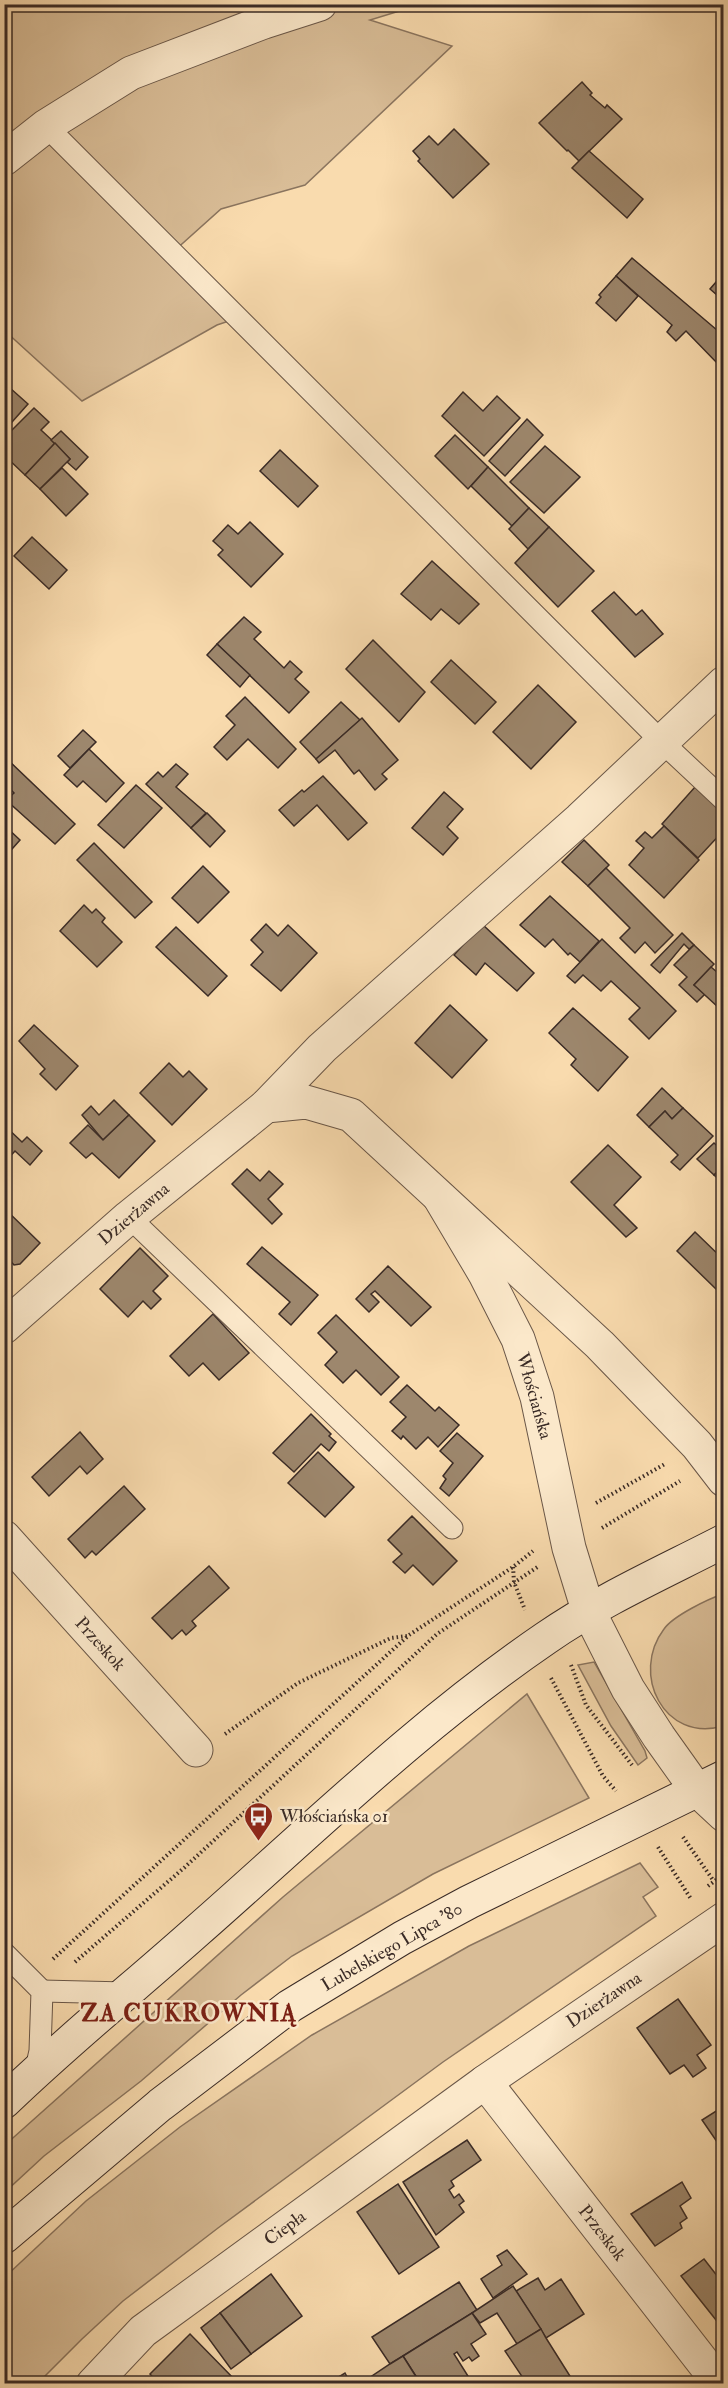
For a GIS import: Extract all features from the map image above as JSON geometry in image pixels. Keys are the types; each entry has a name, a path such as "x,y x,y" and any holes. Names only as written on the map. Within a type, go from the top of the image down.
{"street":[{"path":"4,159 46,126 130,73 264,22 320,4"},
{"name":"Dzierżawna","path":"4,1327 129,1217 266,1106 322,1048 580,819 723,683"},
{"name":"Włościańska","path":"266,1106 306,1102 351,1115 600,1345 710,1462"},
{"name":"Włościańska","path":"440,1198 485,1274 518,1339 537,1397 566,1535 588,1610 628,1689 710,1783"},
{"name":"Przeskok","path":"4,1537 196,1750"},
{"path":"4,2102 197,1932 363,1781 440,1717 588,1610 723,1541"},
{"path":"710,1783 723,1815"},
{"name":"Lubelskiego Lipca '80","path":"4,2237 160,2104 290,2006 402,1938 469,1902 710,1783"},
{"name":"Dzierżawna","path":"485,2082 723,1919"},
{"name":"Przeskok","path":"485,2082 718,2381"},
{"name":"Ciepła","path":"93,2384 143,2331 485,2082"}],"lane":[{"path":"46,126 662,742 723,800"},
{"path":"129,1217 453,1528"},
{"path":"4,1953 37,1985 126,1993"},
{"path":"35,2073 40,2051 37,1985"}],"path":[{"path":"37,1985 185,1867 437,1634 514,1582 566,1535 710,1462"},
{"path":"37,1985 409,1635 513,1567 544,1542 545,1532 566,1535 710,1462"},
{"path":"513,1567 514,1582 554,1687 603,1776 640,1817 693,1900"},
{"path":"232,1730 298,1683 391,1638 409,1635"}],"shaded area":[{"path":"5,5 419,5 370,20 452,46 305,185 221,209 173,252 238,318 217,325 82,401 5,331"},
{"path":"723,1594 723,1726 702,1729 684,1724 669,1715 659,1701 652,1684 651,1666 654,1647 669,1624 691,1608"},
{"path":"594,1662 645,1751 647,1758 638,1765 611,1726 578,1665"},
{"path":"527,1694 589,1798 433,1874 292,1956 241,1995 141,2081 44,2156 5,2192 5,2145 283,1897"},
{"path":"640,1863 658,1887 643,1897 656,1916 443,2062 218,2228 123,2301 38,2383 5,2383 5,2277 86,2201 180,2127 312,2035 469,1946"}],"building":[{"path":"582,82 592,93 590,95 605,108 607,105 622,119 579,161 539,123"},
{"path":"454,129 489,164 453,198 418,161 420,159 413,151 429,136 438,145"},
{"path":"589,151 643,199 627,218 572,168"},
{"path":"632,258 724,336 724,358 718,364 686,331 676,341 667,332 672,325 616,276"},
{"path":"724,274 724,301 710,289"},
{"path":"616,276 638,296 616,321 596,303 601,297 599,295"},
{"path":"10,388 28,404 4,431 4,393"},
{"path":"463,392 483,411 497,396 520,418 484,456 442,416"},
{"path":"34,408 49,422 41,430 55,443 25,475 4,455 4,438"},
{"path":"527,419 543,435 505,476 489,461"},
{"path":"61,431 88,457 76,470 67,462 70,459 51,440"},
{"path":"455,435 488,467 468,489 435,456"},
{"path":"55,443 70,459 40,489 25,475"},
{"path":"545,446 580,477 544,513 510,482"},
{"path":"280,450 318,486 298,507 260,471"},
{"path":"488,467 529,508 512,526 471,486"},
{"path":"62,468 88,494 66,516 40,489"},
{"path":"529,508 549,527 528,549 509,529"},
{"path":"250,522 283,554 251,587 218,555 223,550 213,541 228,525 238,534"},
{"path":"549,527 594,571 558,607 515,563"},
{"path":"32,537 67,570 49,589 14,556"},
{"path":"432,561 479,604 459,624 441,609 431,620 401,594"},
{"path":"614,592 636,615 642,610 663,634 635,657 592,611"},
{"path":"244,617 261,632 254,639 284,668 290,661 302,672 295,679 309,692 289,713 217,644"},
{"path":"373,640 425,692 399,722 346,669"},
{"path":"217,644 250,675 240,687 207,655"},
{"path":"451,660 496,702 475,724 431,682"},
{"path":"538,685 576,722 531,769 493,732"},
{"path":"245,697 296,749 278,768 248,739 227,760 214,747 235,725 226,716"},
{"path":"341,702 360,720 316,759 300,742"},
{"path":"362,718 398,760 382,774 387,779 375,790 359,770 354,774 335,750 319,763 316,759"},
{"path":"83,730 96,742 70,768 58,756"},
{"path":"89,749 124,783 106,802 83,781 77,787 64,775"},
{"path":"7,759 75,824 55,844 6,800 14,793 4,783 4,761"},
{"path":"176,764 188,774 176,787 206,813 191,828 146,784 158,772 163,777"},
{"path":"323,776 367,823 348,840 317,805 294,826 279,810"},
{"path":"136,785 162,808 124,848 98,825"},
{"path":"695,787 724,814 724,830 698,858 662,824"},
{"path":"444,792 463,809 447,827 458,838 443,855 412,828"},
{"path":"207,813 225,831 210,847 191,828"},
{"path":"4,825 20,840 4,858"},
{"path":"664,826 699,860 664,898 629,865 644,848 636,841 645,832 652,838"},
{"path":"584,840 609,865 588,886 562,862"},
{"path":"94,843 152,902 135,918 77,860"},
{"path":"203,866 229,892 198,923 172,898"},
{"path":"606,868 673,935 655,953 645,942 635,953 620,938 630,928 588,886"},
{"path":"550,896 599,941 580,962 570,953 568,955 553,939 545,947 520,925"},
{"path":"84,905 92,913 96,909 105,918 102,922 122,942 97,967 60,931"},
{"path":"266,924 278,936 288,925 317,953 281,991 251,965 263,952 251,940"},
{"path":"482,924 534,973 517,991 485,963 476,975 454,955"},
{"path":"176,927 227,976 208,996 156,947"},
{"path":"682,933 694,945 689,949 684,944 660,973 651,965"},
{"path":"602,939 676,1011 649,1039 629,1019 640,1008 611,981 601,991 583,975 575,983 567,976"},
{"path":"694,945 714,964 694,985 705,994 697,1002 679,985 687,977 674,965"},
{"path":"711,967 724,978 724,1003 719,1008 694,985"},
{"path":"450,1005 487,1040 452,1078 415,1043"},
{"path":"573,1008 628,1057 598,1091 571,1065 576,1059 549,1033"},
{"path":"34,1025 78,1066 56,1090 40,1074 45,1069 19,1041"},
{"path":"169,1063 183,1077 189,1071 207,1089 172,1125 140,1093"},
{"path":"662,1088 683,1108 672,1119 665,1111 649,1127 637,1115"},
{"path":"114,1100 129,1115 103,1140 82,1115 91,1106 99,1115"},
{"path":"683,1108 713,1136 680,1170 671,1162 678,1155 649,1127 665,1111 672,1119"},
{"path":"129,1115 155,1141 119,1178 92,1153 86,1158 70,1143 88,1125 103,1140"},
{"path":"4,1125 22,1142 27,1137 42,1151 30,1165 15,1151 4,1163"},
{"path":"714,1143 724,1152 724,1166 714,1175 697,1159"},
{"path":"608,1145 641,1177 614,1205 637,1228 626,1237 571,1182"},
{"path":"724,1166 724,1184 714,1175"},
{"path":"247,1169 260,1181 269,1171 283,1184 268,1199 282,1214 272,1224 232,1184"},
{"path":"4,1208 40,1243 20,1264 14,1265 7,1257 4,1260"},
{"path":"695,1232 724,1260 724,1285 718,1291 677,1251"},
{"path":"262,1247 318,1295 291,1325 279,1314 290,1302 247,1264"},
{"path":"140,1248 168,1276 153,1291 161,1299 151,1309 143,1301 128,1317 100,1289"},
{"path":"388,1266 431,1307 411,1326 375,1291 371,1294 379,1302 369,1312 356,1299"},
{"path":"213,1314 249,1353 219,1380 203,1363 189,1376 170,1356"},
{"path":"336,1315 399,1377 381,1395 356,1370 343,1383 325,1365 337,1352 318,1333"},
{"path":"407,1385 435,1411 439,1407 459,1425 438,1447 428,1437 416,1449 403,1436 401,1439 392,1431 406,1417 390,1402"},
{"path":"311,1414 336,1442 329,1451 321,1444 294,1472 273,1453"},
{"path":"80,1432 103,1459 87,1474 80,1466 49,1496 32,1477"},
{"path":"457,1433 483,1456 449,1496 440,1488 446,1479 443,1476 453,1463 440,1451"},
{"path":"318,1452 354,1487 325,1517 288,1483"},
{"path":"124,1486 145,1509 96,1555 92,1551 85,1558 68,1539"},
{"path":"412,1516 457,1561 433,1585 413,1565 405,1573 393,1562 402,1554 388,1540"},
{"path":"209,1566 229,1588 192,1621 196,1626 186,1635 182,1630 172,1639 152,1618"},
{"path":"678,1999 711,2045 697,2055 706,2068 693,2077 684,2065 670,2074 637,2028"},
{"path":"724,2106 724,2152 702,2120"},
{"path":"467,2140 481,2160 451,2181 454,2186 449,2190 454,2198 459,2194 464,2201 459,2205 464,2212 436,2235 403,2182"},
{"path":"682,2182 691,2198 680,2206 687,2218 680,2223 682,2228 655,2246 631,2214"},
{"path":"398,2184 439,2247 399,2274 357,2212"},
{"path":"507,2250 527,2274 493,2298 481,2279 502,2265 497,2256"},
{"path":"704,2259 718,2277 724,2273 724,2330 681,2276"},
{"path":"271,2274 302,2316 251,2354 220,2313"},
{"path":"538,2278 545,2290 561,2279 584,2314 546,2338 516,2291"},
{"path":"459,2282 477,2310 390,2364 372,2337"},
{"path":"513,2286 541,2329 517,2344 497,2313 480,2323 472,2313"},
{"path":"220,2313 251,2354 231,2369 201,2328"},
{"path":"472,2313 486,2334 471,2344 479,2356 472,2361 469,2357 463,2361 457,2352 454,2354 473,2384 421,2384 403,2356"},
{"path":"541,2329 575,2384 527,2384 505,2351"},
{"path":"190,2334 239,2384 159,2384 150,2374"},
{"path":"403,2356 420,2383 360,2384 390,2364"},
{"path":"345,2373 351,2384 327,2384"}],"place":[{"name":"Włościańska 01","path":"259,1842"}],"district":[{"name":"ZA CUKROWNIĄ","path":"189,2013"}]}
